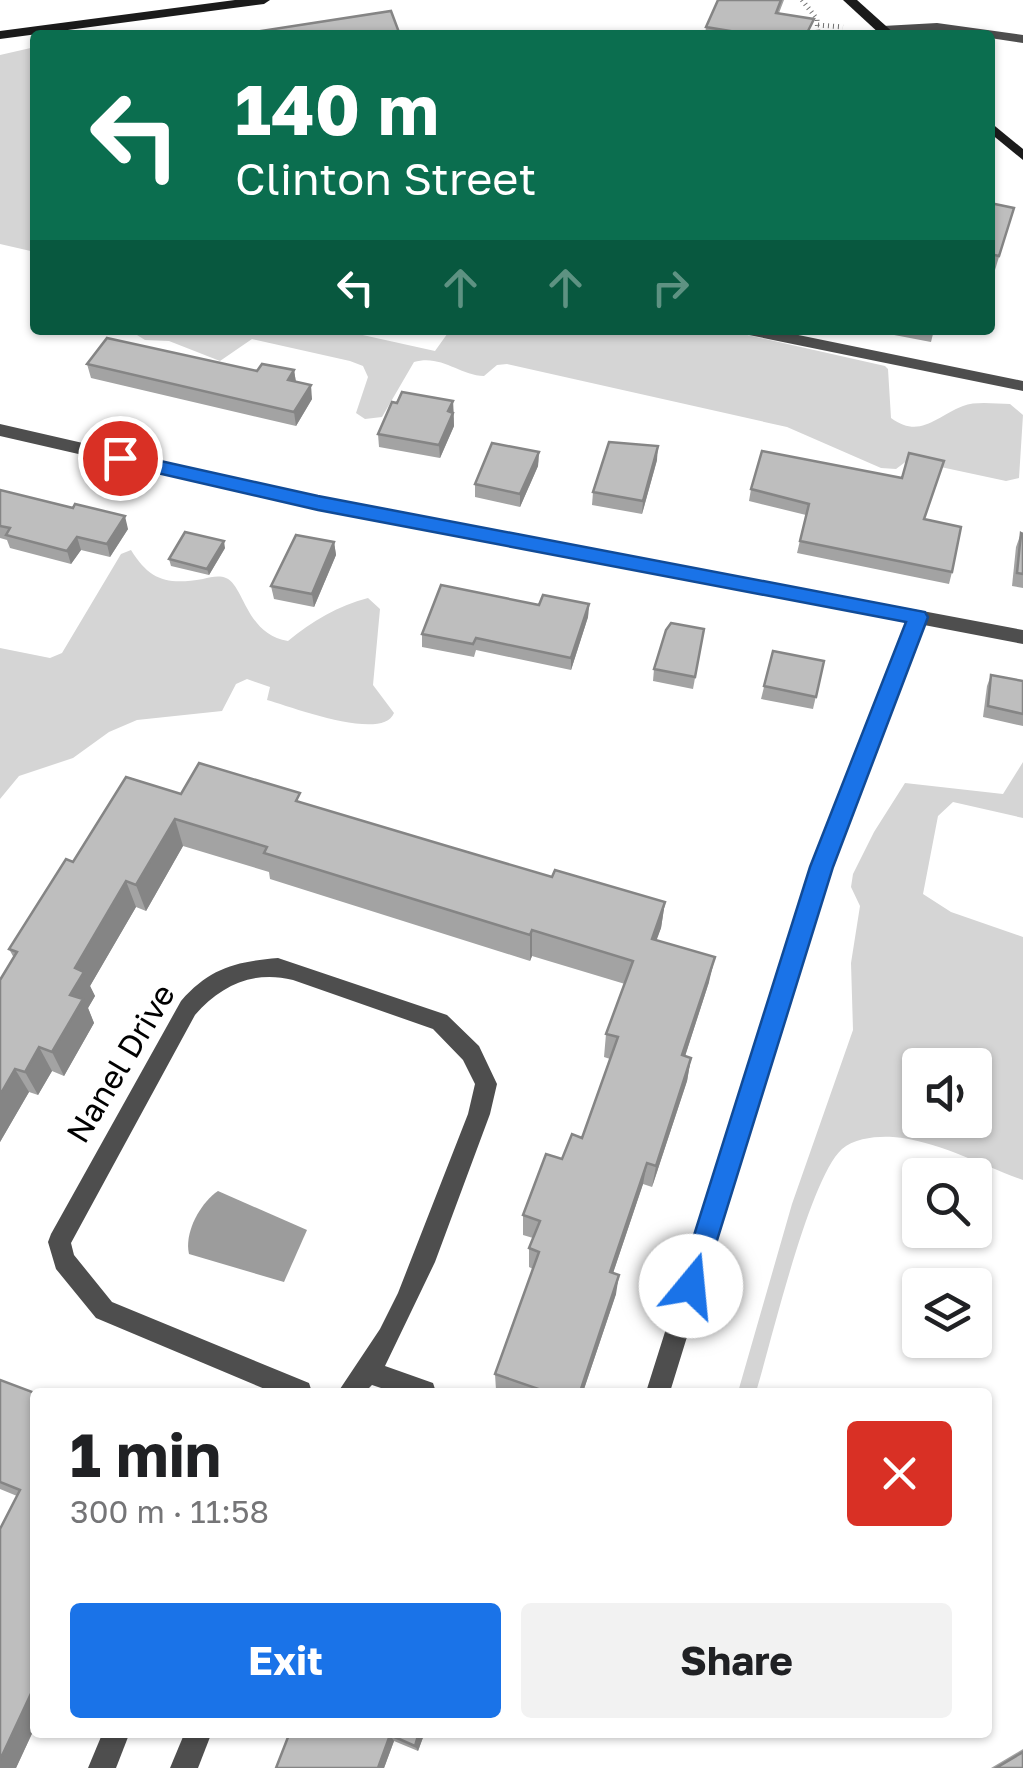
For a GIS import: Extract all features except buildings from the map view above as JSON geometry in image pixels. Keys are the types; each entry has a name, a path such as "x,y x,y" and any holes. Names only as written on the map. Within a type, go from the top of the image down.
{"street":[{"path":"38,30 264,0"},
{"path":"848,0 884,30"},
{"path":"906,30 958,30"},
{"path":"0,35 30,31"},
{"path":"995,35 1023,39"},
{"path":"995,131 1023,156"},
{"path":"773,335 1023,386"},
{"path":"0,430 284,496 1023,637"},
{"path":"659,1388 822,867 918,617"},
{"name":"Nanel Drive","path":"264,1386 104,1310 64,1261 59,1242 188,1008 220,979 257,968 293,970 425,1015 462,1041 482,1073 485,1096 479,1114 398,1315 370,1372 354,1388"},
{"path":"370,1372 413,1388"},
{"path":"102,1768 114,1738"},
{"path":"184,1768 196,1738"}],"path":[{"path":"802,0 815,15 818,30"},
{"path":"818,26 844,27"}],"shaded area":[{"path":"30,48 30,251 0,244 0,55"},
{"path":"137,335 363,335 435,351 446,335 747,335 885,366 891,418 911,427 927,424 968,404 1010,404 1023,415 1019,478 1006,481 908,460 896,469 881,468 787,427 507,364 497,365 484,376 433,361 414,362 382,417 365,419 356,413 368,377 363,366 350,361 252,339 220,361 169,341 145,340"},
{"path":"131,550 145,568 170,581 226,578 263,630 288,641 326,615 368,598 380,609 373,685 394,713 386,721 373,724 336,720 267,700 270,687 247,679 236,684 222,711 137,720 109,732 73,758 19,776 0,799 0,648 50,658 62,653 121,554"},
{"path":"1023,762 1023,818 953,802 938,816 923,894 951,912 1023,937 1023,1180 992,1168 992,1158 967,1158 909,1139 873,1137 842,1149 829,1166 804,1226 757,1388 739,1388 792,1204 853,1030 851,963 860,906 851,887 853,874 905,783 1003,794"},
{"path":"218,1191 307,1230 284,1282 189,1254 195,1219"}],"route":[{"path":"120,458 318,503 918,617 842,807 691,1286"}]}
